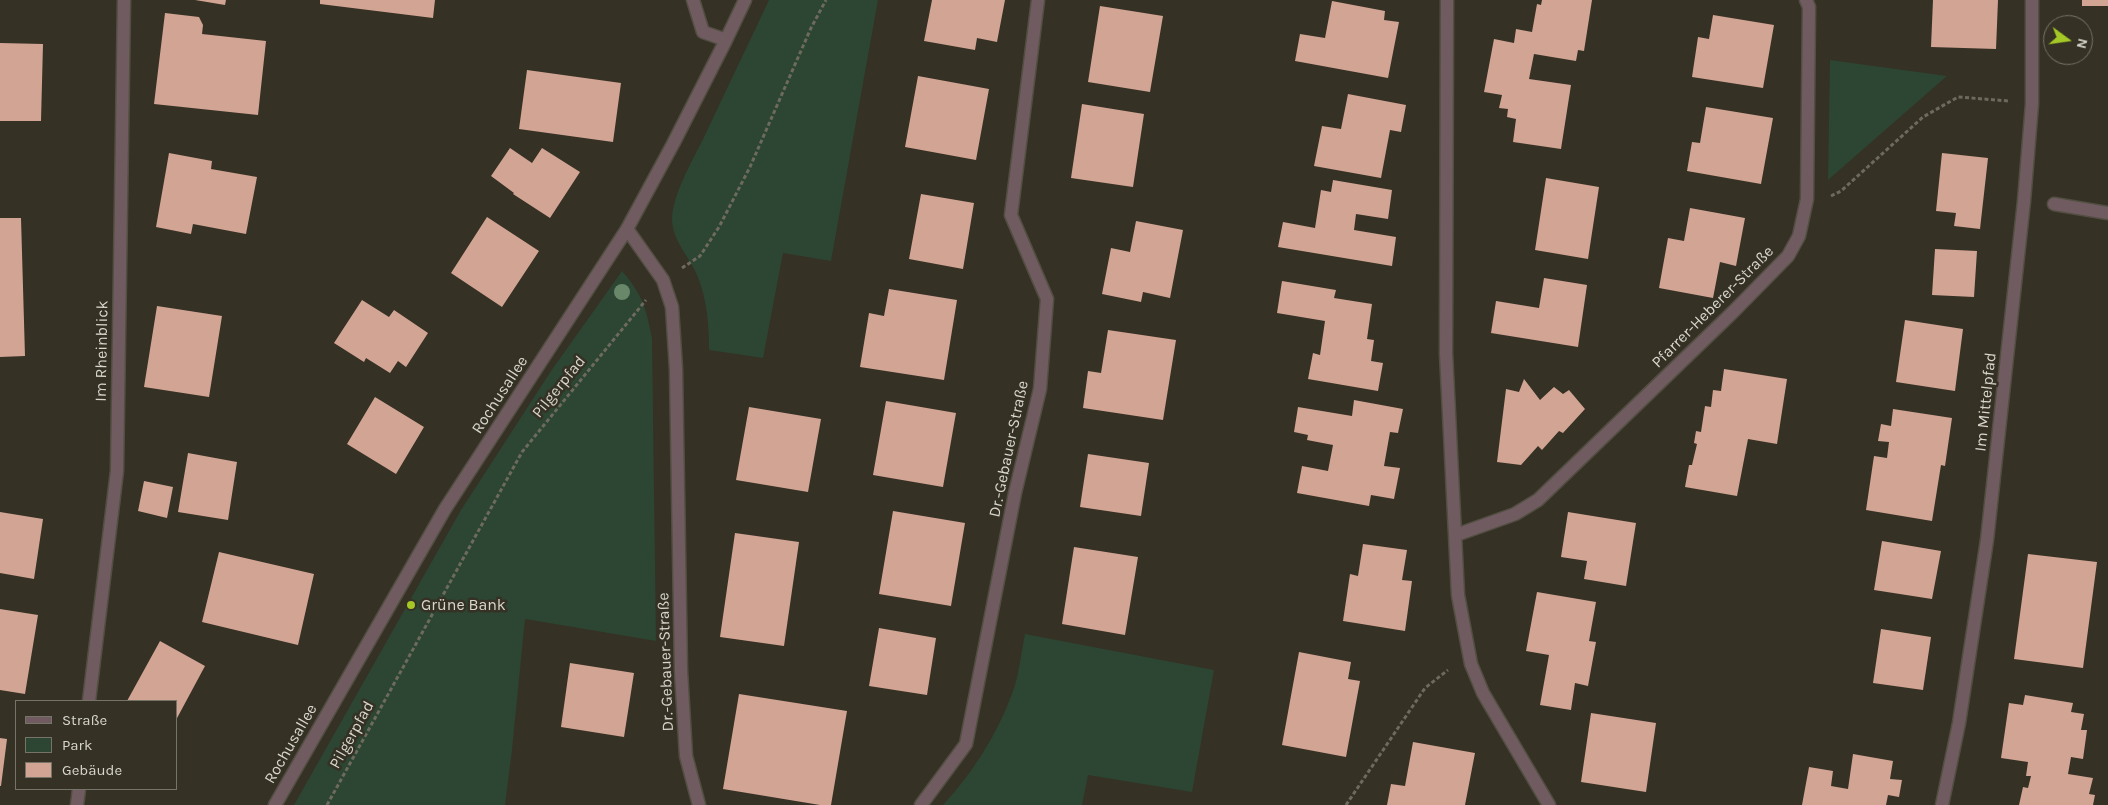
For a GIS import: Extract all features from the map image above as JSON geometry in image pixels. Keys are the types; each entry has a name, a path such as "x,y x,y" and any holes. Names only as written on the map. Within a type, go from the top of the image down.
{"street":[{"name":"Im Rheinblick","path":"89,700 117,471 124,0"},
{"path":"693,0 703,32 726,40"},
{"name":"Rochusallee","path":"275,805 445,509 627,229 745,0"},
{"name":"Dr.-Gebauer-Straße","path":"921,805 966,744 1015,493 1040,390 1047,299 1012,215 1038,0"},
{"path":"1447,0 1446,353 1458,595 1468,655 1483,693 1549,805"},
{"name":"Pfarrer-Heberer-Straße","path":"1456,535 1515,514 1538,500 1733,312 1788,256 1799,236 1807,199 1809,7 1806,0"},
{"name":"Im Mittelpfad","path":"1942,805 1960,723 1987,540 2024,201 2032,104 2032,0"},
{"path":"2054,204 2108,213"},
{"name":"Dr.-Gebauer-Straße","path":"627,229 663,280 672,307 676,369 681,671 686,756 699,805"},
{"path":"77,805 79,790"}],"path":[{"name":"Pilgerpfad","path":"327,805 522,452 663,280 700,256 719,227 750,167 811,28 826,0"},
{"path":"1807,199 1825,199 1841,191 1923,117 1958,97 2032,104"},
{"path":"1346,805 1425,688 1468,655"}],"green space":[{"path":"769,0 878,0 831,261 783,253 763,358 709,350 708,321 703,293 694,268 675,235 672,220 676,199 684,176"},
{"path":"1830,60 1947,76 1828,180"},
{"path":"622,271 635,287 643,302 652,338 656,641 525,619 505,805 294,805 461,510 551,371"},
{"path":"1025,634 1214,670 1192,792 1088,775 1082,805 943,805 983,753 999,724 1014,687"}],"building":[{"path":"195,0 226,0 225,5"},
{"path":"320,0 435,0 433,18 320,4"},
{"path":"932,0 1005,0 997,42 977,38 975,50 924,41"},
{"path":"1542,0 1592,0 1584,51 1578,50 1576,61 1534,54 1529,79 1571,85 1561,149 1513,142 1516,119 1507,117 1508,109 1499,108 1502,95 1484,92 1494,39 1514,43 1516,29 1532,32 1537,4 1541,5"},
{"path":"1933,0 1998,0 1996,49 1931,47"},
{"path":"2082,0 2108,0 2108,6 2082,6"},
{"path":"1332,1 1385,11 1384,20 1399,22 1388,78 1295,61 1300,34 1325,38"},
{"path":"1100,6 1163,16 1150,92 1088,82"},
{"path":"165,13 199,17 203,25 202,34 266,41 258,115 154,104"},
{"path":"1713,15 1774,25 1763,88 1692,77 1698,37 1709,39"},
{"path":"0,43 43,44 41,121 0,121"},
{"path":"527,70 621,83 613,142 519,129"},
{"path":"918,76 989,89 976,160 905,147"},
{"path":"1348,94 1406,105 1401,132 1390,130 1381,178 1314,166 1322,126 1341,129"},
{"path":"1082,104 1144,114 1133,187 1071,178"},
{"path":"1706,107 1773,118 1761,184 1687,171 1692,142 1700,143"},
{"path":"510,148 532,163 542,148 580,172 550,218 513,194 491,176"},
{"path":"169,153 212,161 211,169 257,177 246,234 193,224 191,234 156,227"},
{"path":"1942,153 1988,158 1980,229 1954,226 1956,213 1936,211"},
{"path":"1546,178 1599,187 1588,259 1535,250"},
{"path":"1333,180 1392,190 1388,219 1356,214 1354,230 1396,237 1392,266 1278,247 1283,222 1315,228 1321,190 1331,192"},
{"path":"921,194 974,203 963,269 909,259"},
{"path":"1690,208 1745,218 1736,266 1720,262 1713,298 1659,288 1668,238 1684,241"},
{"path":"487,217 539,251 502,307 451,273"},
{"path":"0,218 21,218 25,356 0,357"},
{"path":"1136,221 1183,230 1170,298 1143,292 1141,302 1102,294 1111,248 1130,252"},
{"path":"1935,249 1977,251 1974,297 1932,295"},
{"path":"1544,278 1587,285 1578,347 1491,333 1496,301 1539,308"},
{"path":"1282,281 1336,290 1334,298 1372,304 1367,339 1374,340 1371,361 1383,363 1378,391 1308,379 1313,353 1320,355 1325,321 1277,313"},
{"path":"889,289 957,300 944,380 860,367 869,313 884,316"},
{"path":"362,300 389,317 394,310 428,333 406,367 398,361 390,373 366,358 364,362 334,343"},
{"path":"157,306 222,316 209,397 144,387"},
{"path":"1905,320 1963,329 1955,391 1896,382"},
{"path":"1108,330 1176,340 1163,420 1083,408 1088,371 1101,373"},
{"path":"1724,369 1787,379 1777,444 1748,439 1737,496 1685,487 1689,465 1692,465 1697,444 1694,443 1696,431 1701,432 1705,406 1711,407 1713,390 1721,391"},
{"path":"1524,379 1540,400 1554,387 1563,394 1569,390 1585,409 1563,433 1559,431 1542,450 1538,446 1521,465 1497,462 1506,389 1519,392"},
{"path":"375,397 424,427 396,474 347,444"},
{"path":"1354,400 1403,409 1398,433 1390,432 1384,466 1400,468 1394,499 1371,495 1369,506 1297,493 1302,466 1328,471 1333,445 1307,440 1308,435 1294,432 1298,407 1352,416"},
{"path":"886,401 956,413 943,487 873,475"},
{"path":"749,407 821,419 808,492 736,480"},
{"path":"1893,409 1952,418 1945,466 1941,465 1932,521 1866,510 1874,456 1887,458 1889,442 1878,441 1881,424 1891,426"},
{"path":"188,453 237,462 228,520 178,512"},
{"path":"1088,454 1149,463 1141,516 1080,507"},
{"path":"144,481 173,487 167,518 138,511"},
{"path":"893,511 965,523 951,606 879,594"},
{"path":"0,512 43,519 34,579 0,573"},
{"path":"1568,512 1636,523 1626,586 1584,579 1587,561 1561,557"},
{"path":"735,533 799,542 784,646 720,637"},
{"path":"1882,541 1941,551 1932,599 1874,590"},
{"path":"1363,544 1407,550 1402,580 1412,581 1405,631 1343,621 1350,574 1358,576"},
{"path":"1074,547 1138,557 1125,635 1062,624"},
{"path":"219,552 314,574 298,645 202,622"},
{"path":"2028,554 2097,562 2083,668 2014,659"},
{"path":"1537,592 1596,602 1589,641 1596,642 1588,686 1575,683 1571,710 1540,705 1549,655 1526,651"},
{"path":"0,609 38,615 25,694 0,690"},
{"path":"879,628 936,638 927,695 869,686"},
{"path":"1881,629 1931,637 1923,690 1873,683"},
{"path":"160,641 205,666 178,716 178,700 128,700"},
{"path":"1299,652 1351,662 1348,679 1360,681 1346,757 1282,745"},
{"path":"570,663 634,673 624,737 561,727"},
{"path":"739,694 847,711 831,805 820,805 723,789"},
{"path":"2025,695 2073,703 2071,712 2084,714 2081,730 2087,730 2083,759 2071,757 2068,774 2093,778 2089,794 2095,795 2093,805 2019,805 2023,787 2028,788 2031,776 2026,776 2028,762 2001,758 2009,703 2023,705"},
{"path":"1591,713 1656,723 1646,792 1581,782"},
{"path":"0,738 7,739 1,786 0,786"},
{"path":"1413,742 1475,753 1465,805 1387,805 1391,784 1405,786"},
{"path":"1853,754 1893,761 1890,779 1902,780 1899,797 1888,795 1886,805 1802,805 1809,767 1833,771 1831,786 1848,789"}],"place":[{"name":"Grüne Bank","path":"411,605"}]}
